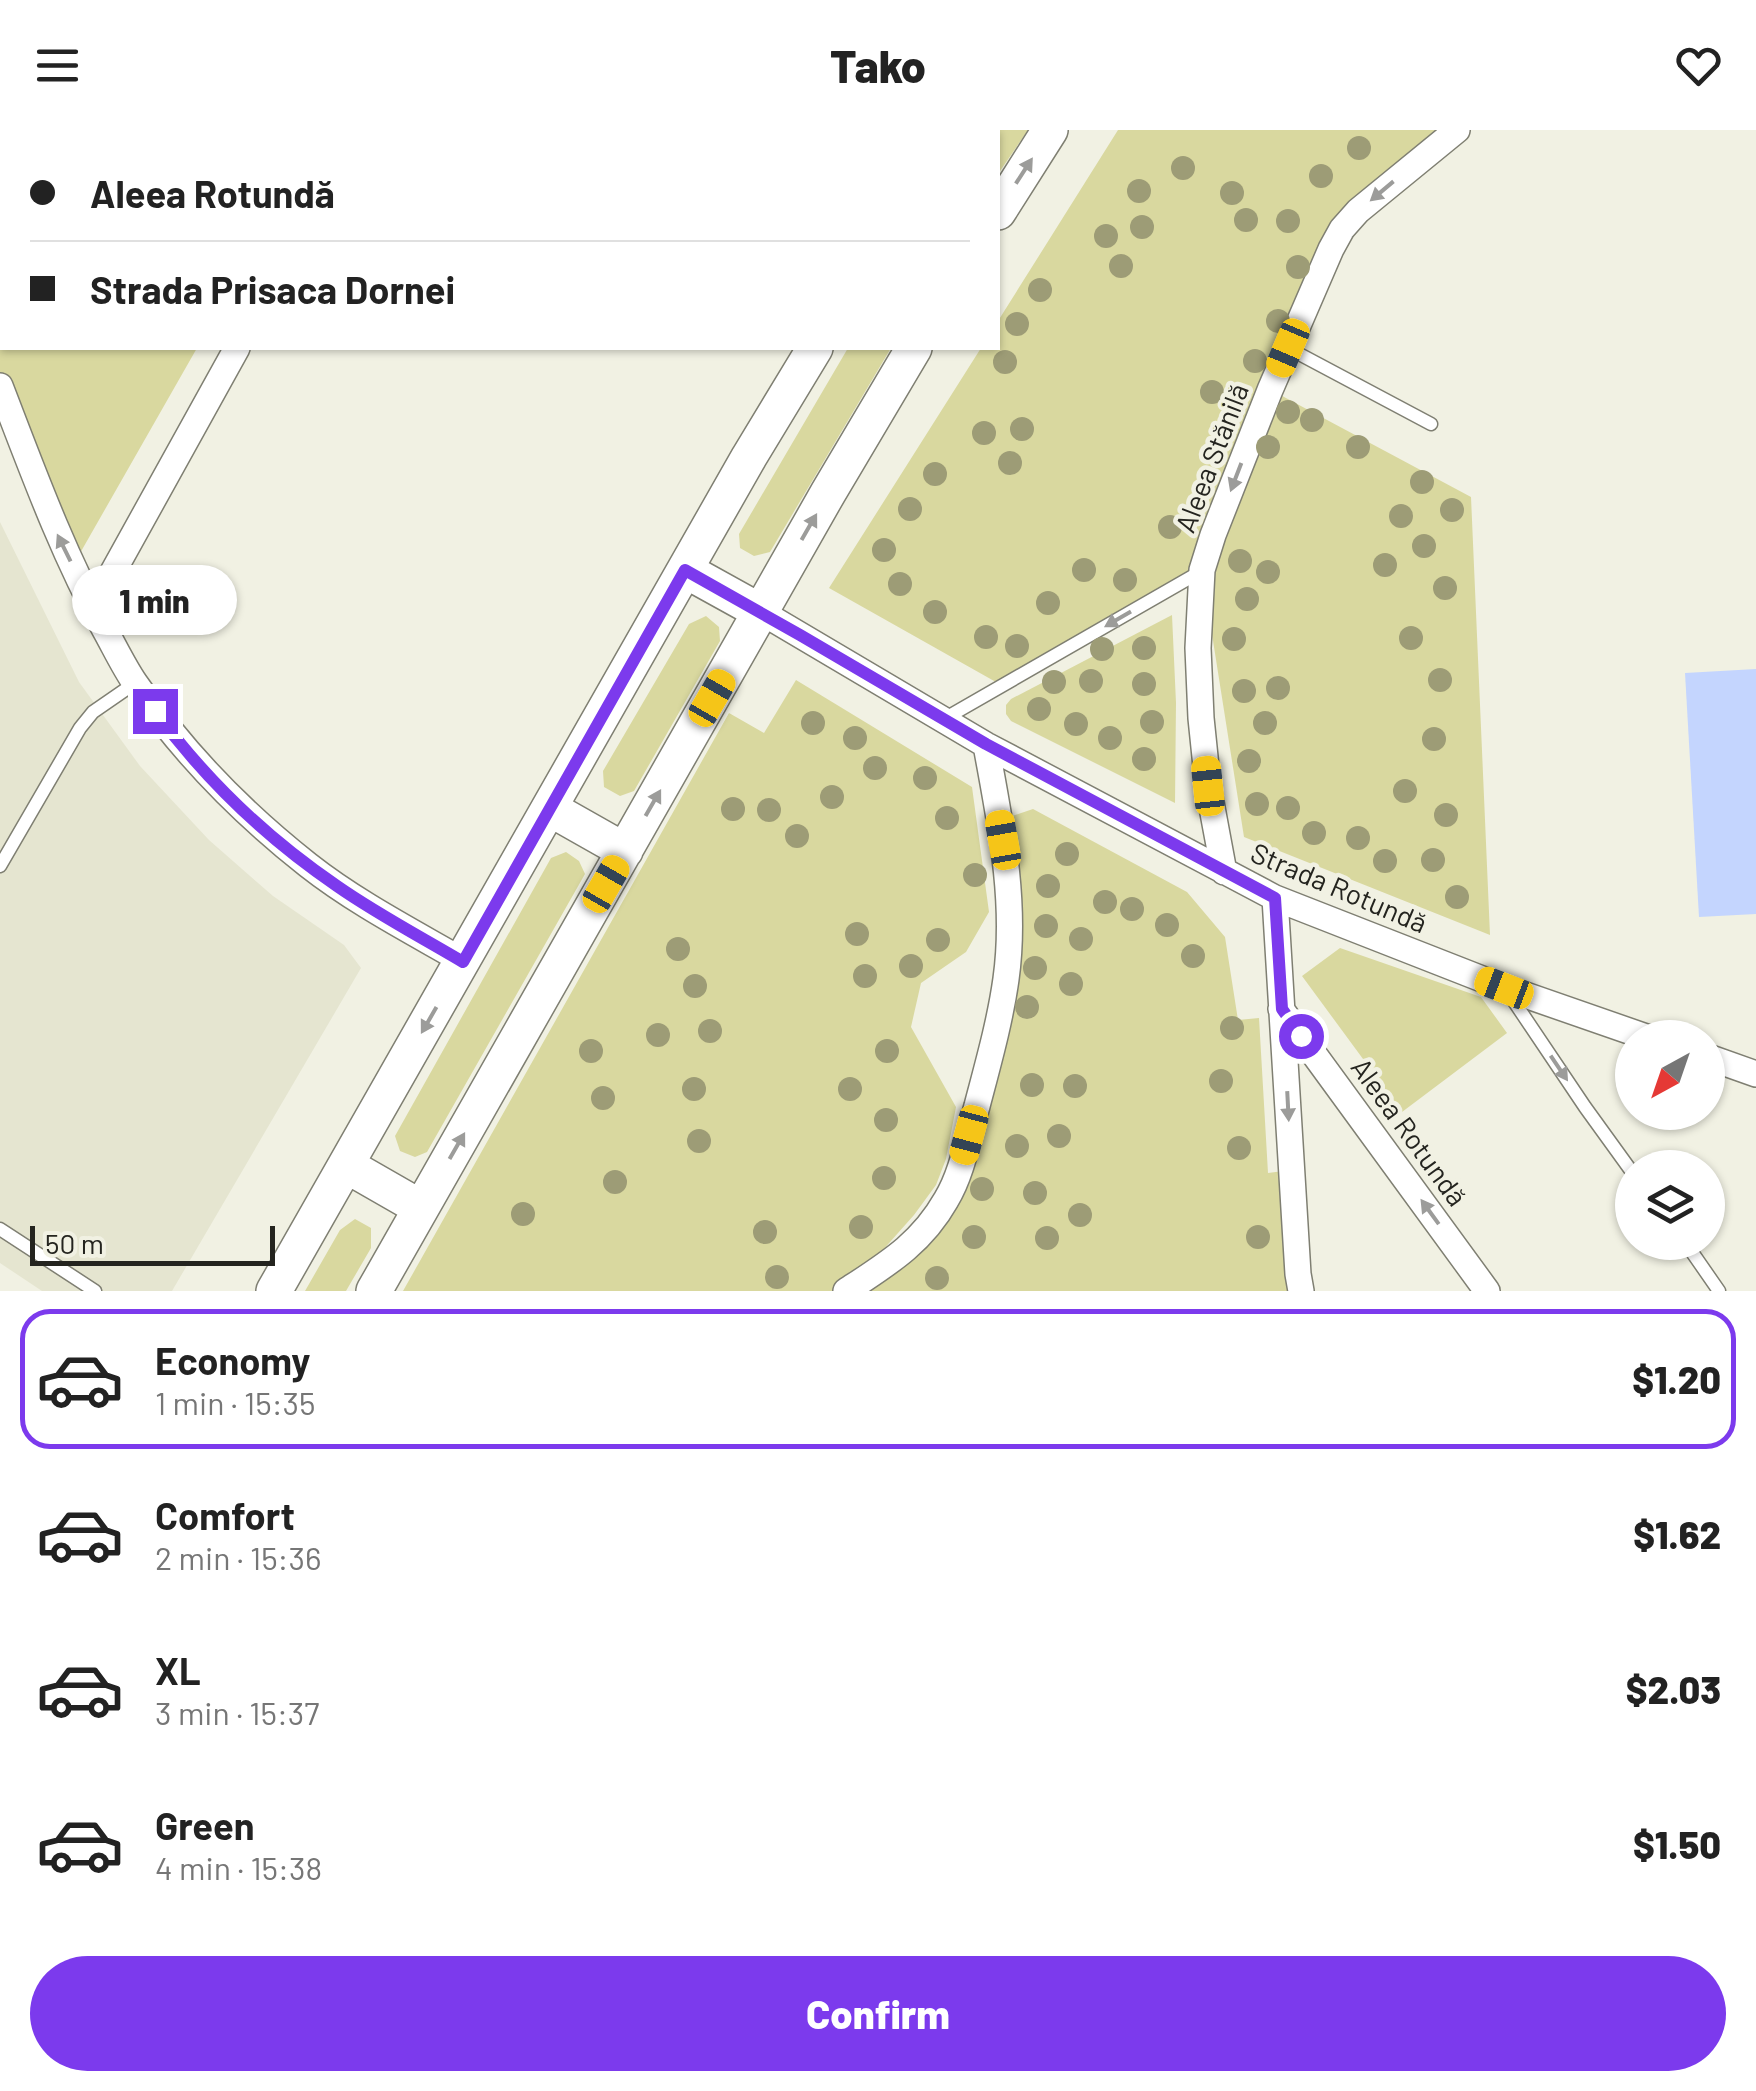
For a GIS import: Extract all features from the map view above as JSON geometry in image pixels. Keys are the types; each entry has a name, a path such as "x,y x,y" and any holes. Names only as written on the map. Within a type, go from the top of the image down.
{"main road":[{"path":"1000,209 1050,130"},
{"path":"274,1291 813,350"},
{"path":"374,1291 913,350"},
{"path":"685,570 760,612"},
{"path":"549,808 625,851"},
{"path":"346,1165 421,1208"}],"street":[{"name":"Aleea Stănilă","path":"1224,872 1208,786 1201,718 1198,648 1202,570 1330,249 1358,211 1458,130"},
{"path":"93,608 236,350"},
{"path":"0,386 57,534 93,608 135,683 176,739 238,805 340,888 463,962"},
{"name":"Strada Rotundă","path":"760,612 986,744 1275,898 1504,988 1615,1026"},
{"path":"846,1291 909,1248 946,1201 960,1167 986,1071 1006,977 1009,917 1007,861 986,744"},
{"path":"1275,898 1301,1291"},
{"name":"Aleea Rotundă","path":"1282,1009 1488,1291"},
{"path":"1725,1063 1756,1074"}],"lane":[{"path":"1288,348 1431,424"},
{"path":"944,720 1202,570"},
{"path":"0,866 80,728 93,712 135,683"},
{"path":"1504,988 1616,1150"},
{"path":"0,1230 95,1291"},
{"path":"1697,1260 1719,1291"}],"shaded area":[{"path":"1000,130 1028,130 1000,171"},
{"path":"1118,130 1457,130 1358,211 1271,390 1471,497 1490,935 1244,837 1202,571 1003,686 829,588 980,350 1000,350 1000,318"},
{"path":"0,350 196,350 75,562 0,386"},
{"path":"847,350 890,350 770,552 754,556 740,548 739,534"},
{"path":"0,522 79,682 140,766 209,840 273,896 344,945 361,968 172,1291 42,1291 0,1263"},
{"path":"1172,615 1175,803 1011,721 1006,714 1011,699"},
{"path":"706,616 719,627 720,641 634,791 620,796 604,787 603,771 689,624"},
{"path":"796,680 972,787 989,912 966,952 921,983 911,1027 956,1107 946,1159 936,1185 882,1251 832,1291 403,1291 729,713 764,733"},
{"path":"1033,809 1187,892 1225,937 1238,1020 1259,1018 1268,1173 1291,1170 1301,1291 846,1291 946,1201 997,1023 1000,820"},
{"path":"566,852 579,861 585,874 427,1152 415,1157 400,1151 395,1136 551,858"},
{"path":"1340,948 1481,997 1507,1033 1402,1112 1302,976"},
{"path":"355,1219 371,1228 371,1248 346,1291 305,1291 340,1230"}],"water":[{"path":"1756,669 1756,914 1699,917 1685,673"}],"route":[{"path":"155,711 238,805 310,866 463,962 685,570 986,744 1275,898 1282,1009 1301,1036"}]}
